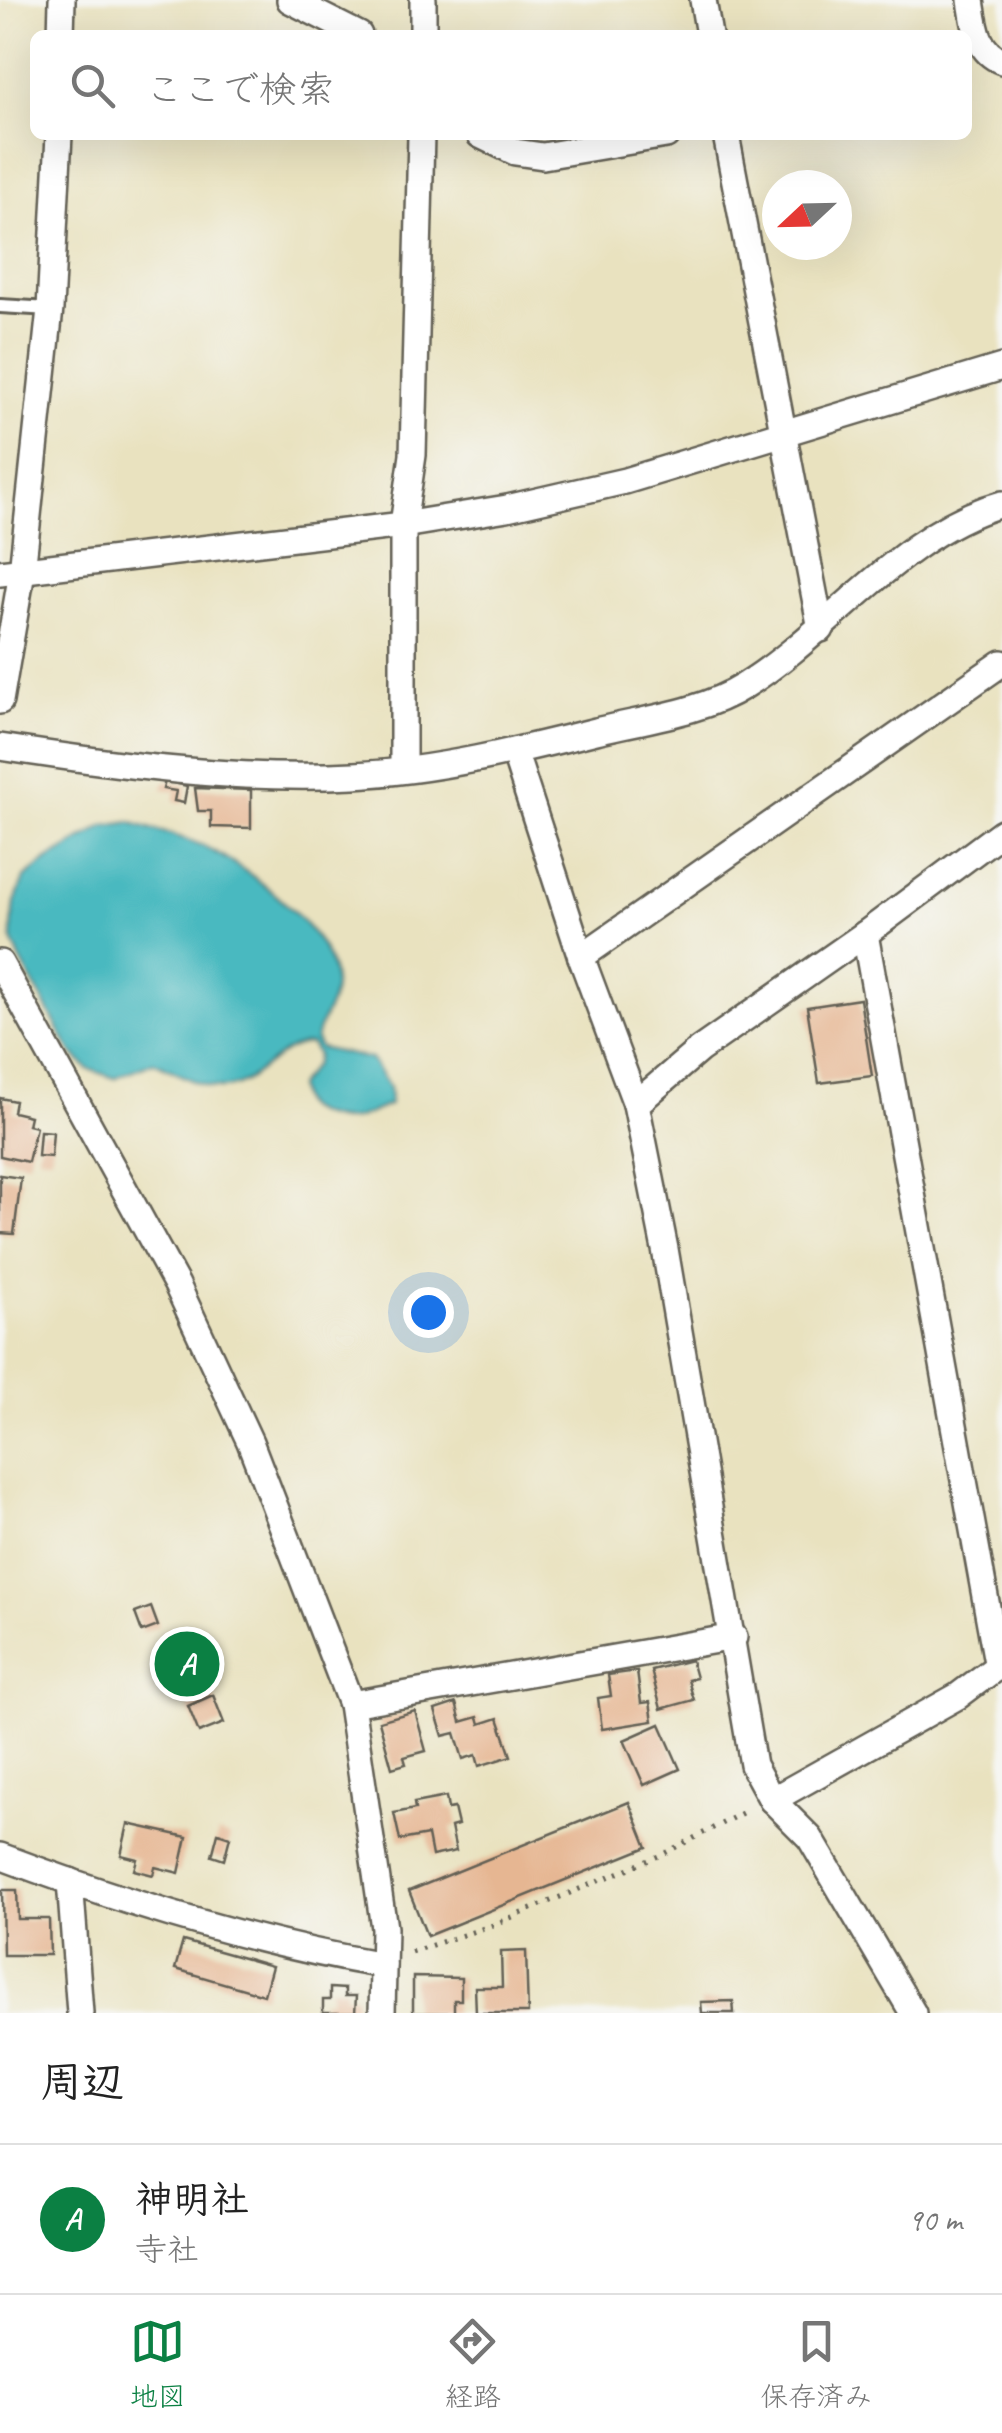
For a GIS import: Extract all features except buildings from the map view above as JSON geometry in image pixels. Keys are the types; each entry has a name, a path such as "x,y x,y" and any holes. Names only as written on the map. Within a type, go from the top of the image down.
{"street":[{"path":"61,30 62,0"},
{"path":"290,0 348,30"},
{"path":"423,30 424,0"},
{"path":"702,0 708,30"},
{"path":"971,0 977,36 984,50 1002,61"},
{"path":"0,701 11,572 50,309 59,140"},
{"path":"403,770 404,525 413,455 421,140"},
{"path":"490,140 515,152 543,156 637,140"},
{"path":"727,140 821,629"},
{"path":"11,572 404,525 507,508 608,485 1002,367"},
{"path":"0,747 258,775 355,775 514,751 714,700 743,687 821,629 854,596 919,546 960,520 1002,504"},
{"path":"581,957 1002,663"},
{"path":"514,751 581,957 636,1104 754,1765 772,1800 810,1838 913,2013"},
{"path":"636,1104 699,1050 866,934 1002,832"},
{"path":"772,1800 958,1696 1000,1665 866,934"},
{"path":"0,963 177,1284 250,1442 351,1704 384,1928 382,2013"},
{"path":"351,1704 734,1637"},
{"path":"0,1856 303,1951 384,1964"},
{"path":"70,1881 80,2013"}],"lane":[{"path":"0,306 50,309"}],"path":[{"path":"384,1964 493,1925 627,1869 772,1800"}],"water":[{"path":"130,822 185,839 221,856 263,884 303,921 329,962 334,982 316,1040 320,1048 371,1059 389,1087 390,1104 348,1120 306,1108 297,1086 315,1064 317,1055 311,1044 287,1051 244,1082 220,1088 153,1062 114,1078 88,1069 71,1052 12,940 15,902 24,878 49,859 104,826"}],"place":[{"name":"神明社","path":"187,1664"}]}
